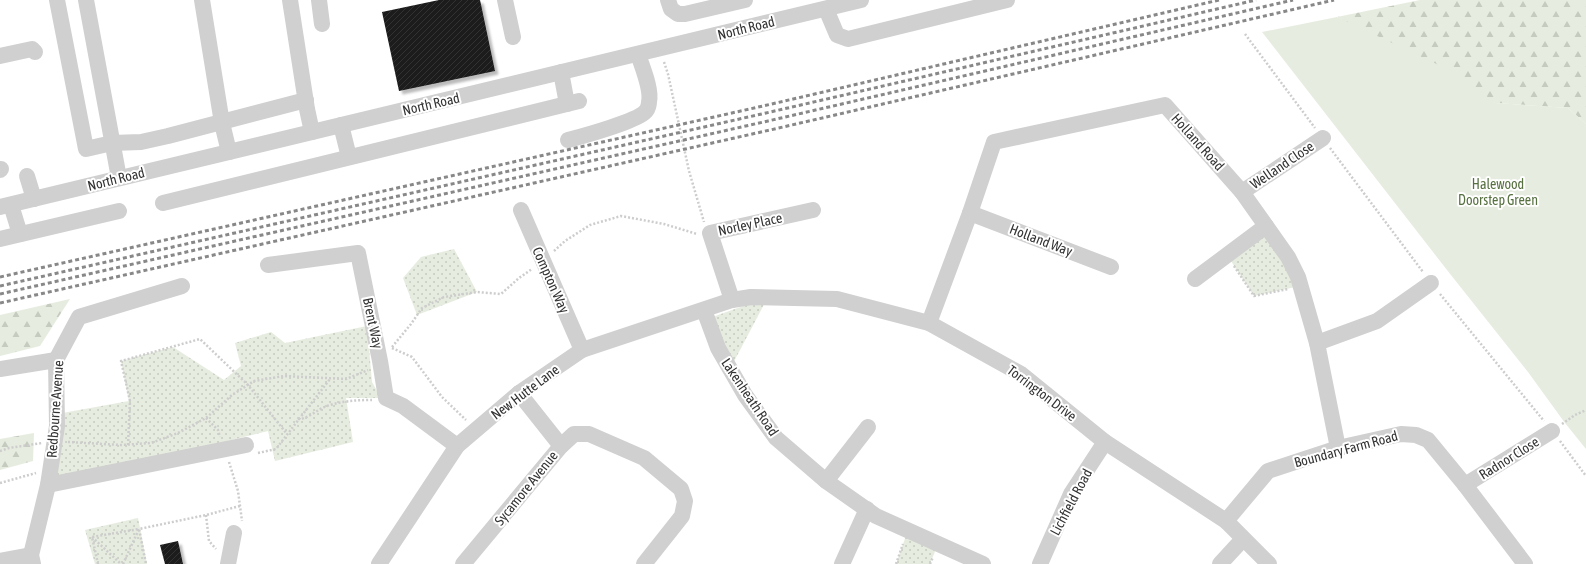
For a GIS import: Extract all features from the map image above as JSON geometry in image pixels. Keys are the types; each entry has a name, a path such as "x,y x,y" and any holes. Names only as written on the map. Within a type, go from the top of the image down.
{"street":[{"path":"57,0 86,148 112,143 141,142 222,123 306,100"},
{"path":"86,0 119,178"},
{"path":"202,0 222,123 229,152"},
{"path":"290,0 312,132"},
{"path":"318,0 322,24"},
{"path":"505,0 513,37"},
{"path":"668,0 671,9 678,14 685,14 745,0"},
{"name":"North Road","path":"6,206 861,0"},
{"path":"826,8 837,35 848,38 982,3 1008,0"},
{"path":"0,56 32,49 35,52"},
{"path":"568,140 602,131 641,115 647,110 650,101 648,85 638,54"},
{"path":"163,203 573,102 561,72"},
{"name":"Holland Road","path":"929,323 970,213 994,142 1165,104 1242,192 1288,257 1300,286 1316,343 1338,448"},
{"path":"341,125 349,157"},
{"name":"Welland Close","path":"1242,192 1323,138"},
{"path":"27,176 34,199"},
{"path":"6,206 20,234"},
{"name":"Compton Way","path":"521,210 582,350"},
{"name":"Norley Place","path":"732,300 710,233 813,210"},
{"path":"0,239 119,211"},
{"name":"Holland Way","path":"970,213 1111,267"},
{"path":"1195,279 1266,226"},
{"name":"Brent Way","path":"268,265 358,253 380,360 386,398"},
{"path":"1316,343 1377,321 1431,283"},
{"name":"Redbourne Avenue","path":"32,559 48,485 57,426 56,360 79,317 182,286"},
{"name":"Torrington Drive","path":"732,300 751,296 837,299 929,323 1022,374 1105,442 1226,521 1269,564"},
{"name":"New Hutte Lane","path":"379,564 458,446 519,393 582,350 732,300"},
{"name":"Lakenheath Road","path":"704,310 718,348 754,407 776,438 826,481 876,516 983,564"},
{"path":"0,369 56,360"},
{"name":"Sycamore Avenue","path":"463,564 561,446 519,393"},
{"path":"386,398 403,406 458,446"},
{"path":"826,481 868,427"},
{"name":"Radnor Close","path":"1465,485 1552,431"},
{"path":"561,446 574,434 589,434 644,458 680,489 686,501 682,516 644,564"},
{"name":"Boundary Farm Road","path":"1226,521 1268,470 1338,448 1401,434 1416,435 1428,440 1465,485 1525,564"},
{"name":"Lichfield Road","path":"1040,564 1072,494 1105,442"},
{"path":"48,485 246,445"},
{"path":"842,564 867,509"},
{"path":"223,558 234,533"},
{"path":"1220,564 1243,539"},
{"path":"0,562 32,559"}],"path":[{"path":"1245,34 1431,283 1552,431 1586,476"},
{"path":"0,451 8,448 54,442 128,445 151,443 178,433 206,418 232,395 254,380 284,376 346,379 366,371 380,360 392,348 422,308 444,297 477,292 501,294 519,278 543,261 565,241 590,225 621,216 664,224 699,235 710,233 705,224 689,171 668,74"},
{"path":"1227,255 1254,296 1300,286"},
{"path":"128,445 130,401 121,361 200,339 248,385 287,434"},
{"path":"392,348 412,357 442,396 476,430"},
{"path":"246,445 252,455 276,448 330,379"},
{"path":"298,420 303,420 317,410 350,400 380,400 386,398"},
{"path":"1552,431 1575,415 1586,410"},
{"path":"206,418 218,430 228,459 240,506 243,521 234,533"},
{"path":"0,483 50,469"},
{"path":"92,537 206,515 240,506"},
{"path":"206,515 209,541 223,558"},
{"path":"92,537 122,564 139,529"},
{"path":"139,529 146,564"},
{"path":"896,564 908,530"},
{"path":"92,537 98,564"}],"green space":[{"path":"1420,0 1586,0 1586,124 1568,108 1495,103 1337,17"},
{"name":"Halewood Doorstep Green","path":"1337,17 1462,76 1495,103 1568,108 1586,124 1586,449 1528,372 1262,32"},
{"path":"1266,226 1300,286 1254,296 1227,255"},
{"path":"454,249 477,292 417,315 403,278 421,257"},
{"path":"768,297 730,369 707,319"},
{"path":"70,299 40,346 0,356 0,315"},
{"path":"367,326 372,382 381,398 346,398 353,442 275,461 268,431 48,485 57,414 129,401 121,361 173,347 224,380 241,366 235,343 271,332 285,343"},
{"path":"34,433 33,461 0,470 0,439"},
{"path":"138,518 147,564 95,564 85,530"},
{"path":"908,530 938,544 930,564 896,564"}],"building":[{"path":"439,0 480,0 495,71 399,91 382,12"},
{"path":"178,541 183,564 165,564 160,545"}],"railway":[{"path":"0,277 763,106 1219,0"},
{"path":"0,286 766,113 1256,0"},
{"path":"0,294 768,121 1293,0"},
{"path":"0,303 770,130 1334,0"}]}
